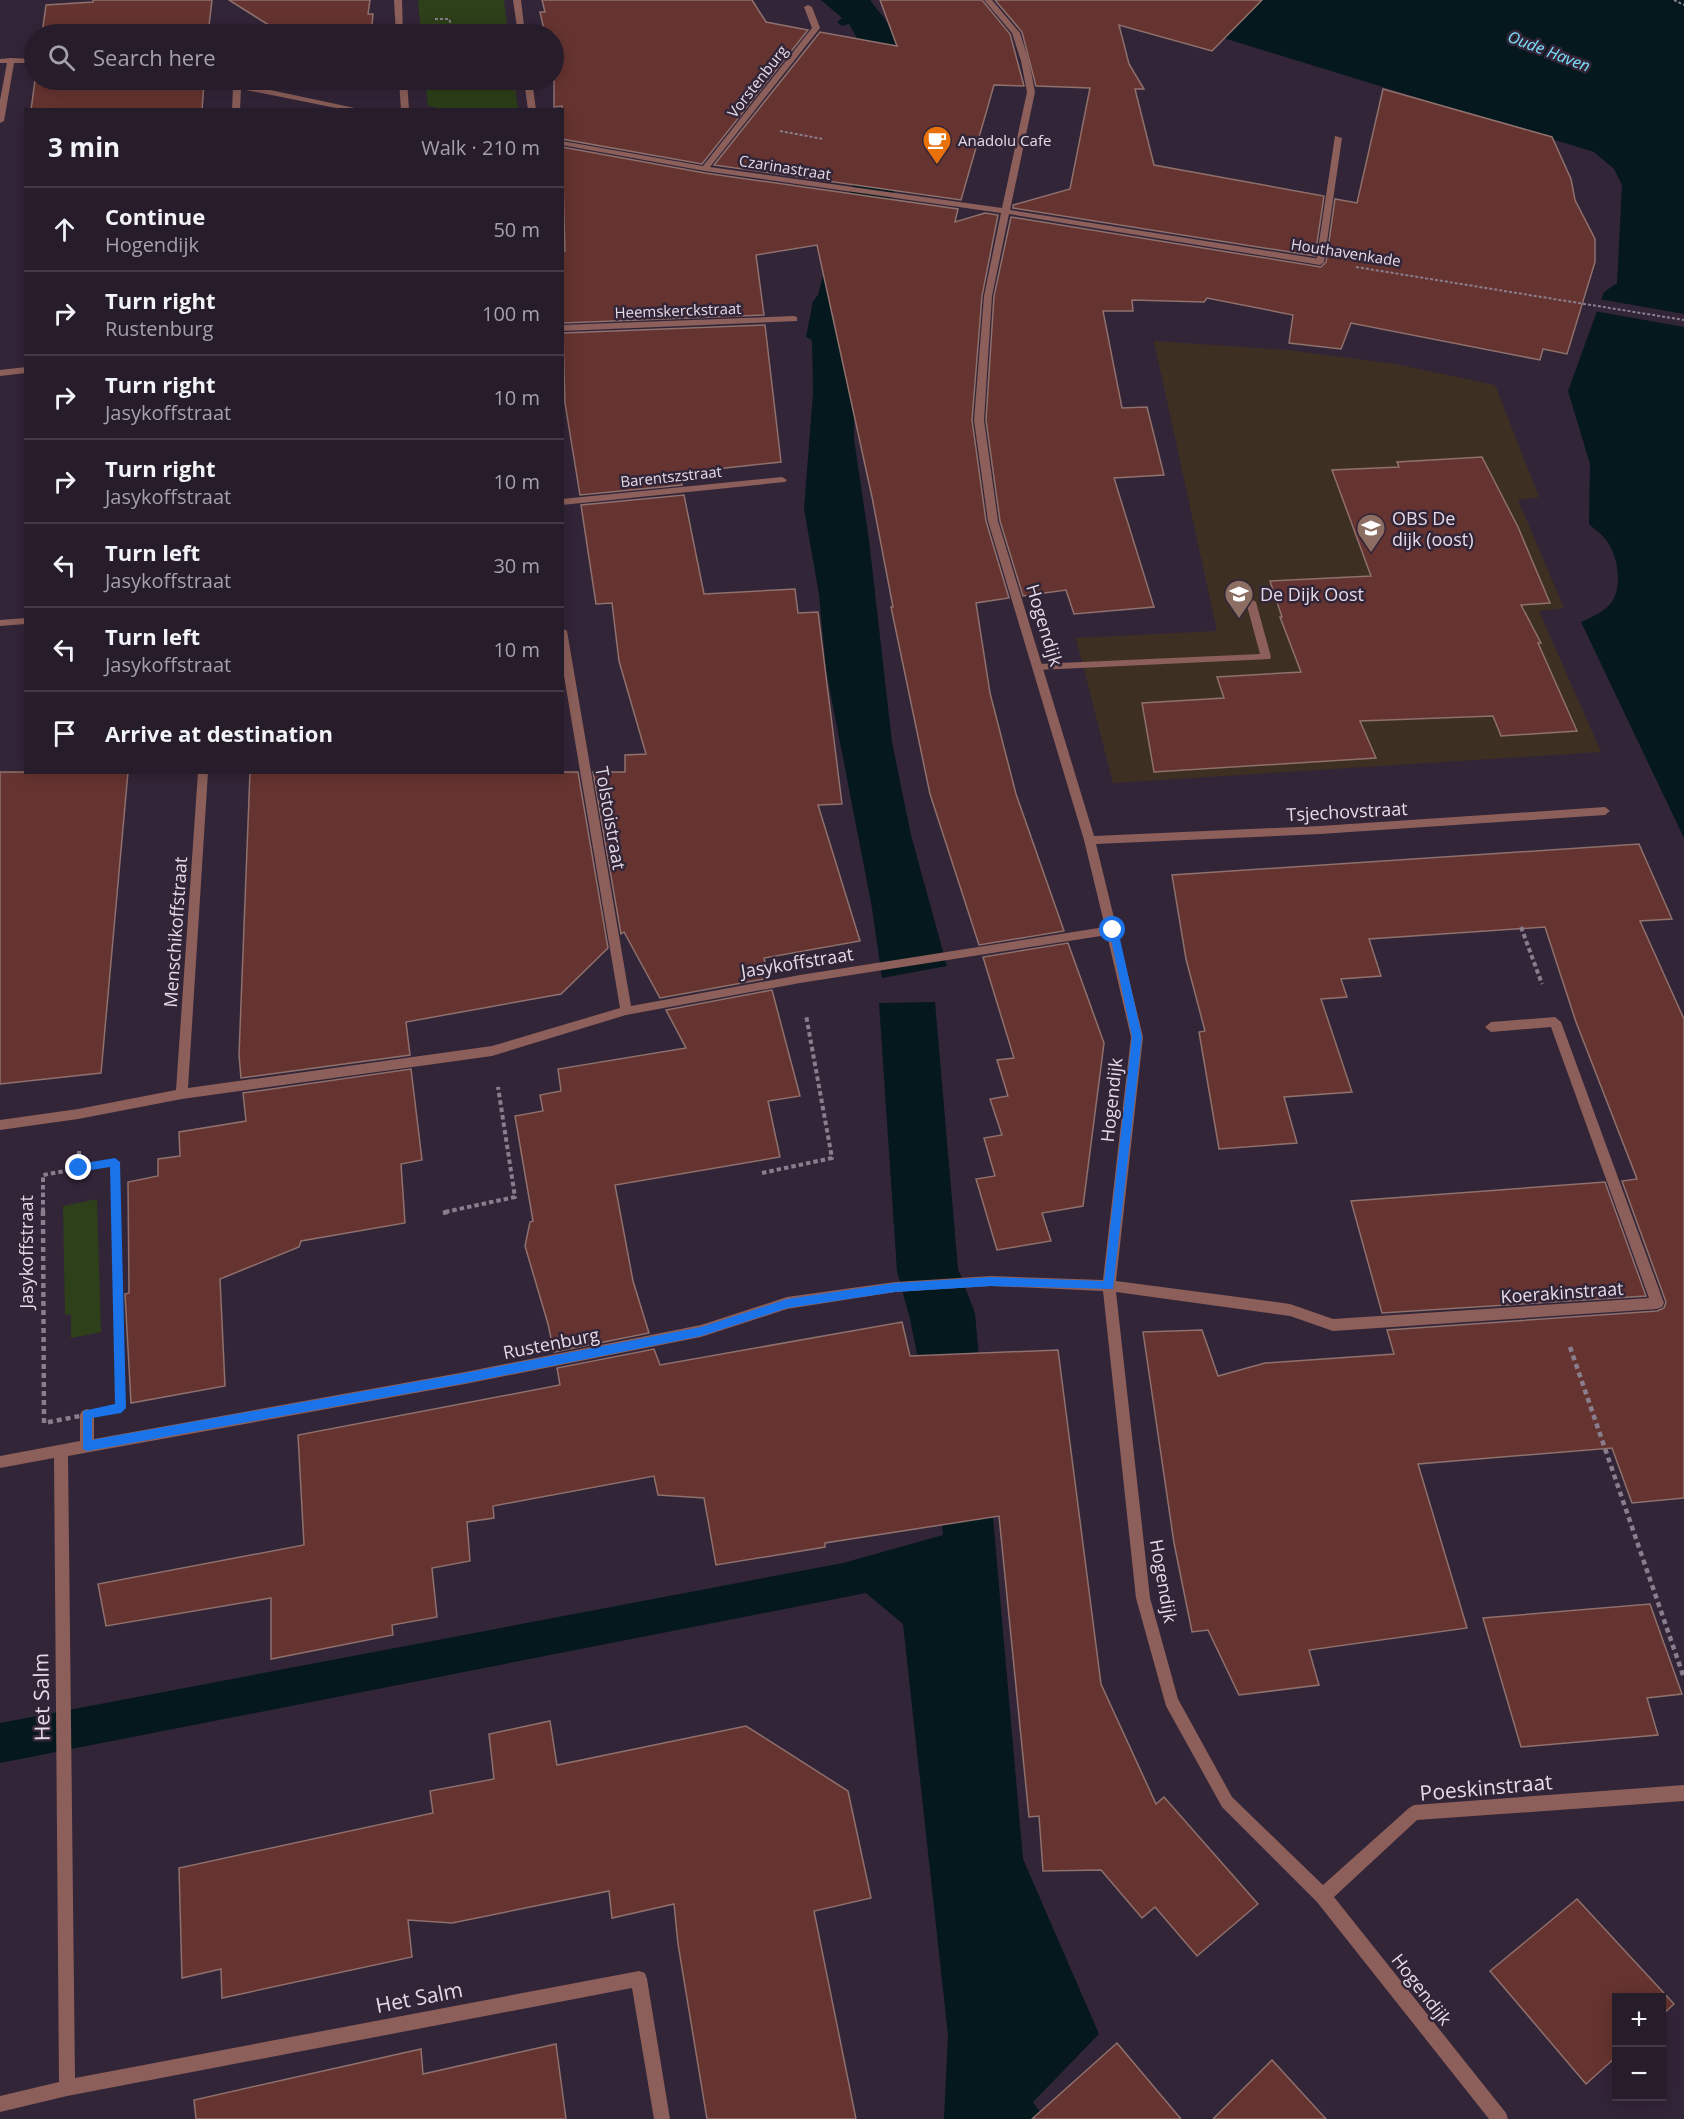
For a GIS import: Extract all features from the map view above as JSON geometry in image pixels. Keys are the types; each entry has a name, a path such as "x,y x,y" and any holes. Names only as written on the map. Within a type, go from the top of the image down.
{"street":[{"path":"398,0 399,24"},
{"path":"517,0 521,24"},
{"name":"Hogendijk","path":"988,0 1016,33 1025,61 1030,92 988,296 979,420 993,521 1090,840 1137,1037 1109,1286 1143,1598 1171,1701 1227,1802 1323,1896 1500,2119"},
{"name":"Vorstenburg","path":"705,169 816,28 808,7"},
{"path":"0,121 11,60"},
{"path":"0,61 24,60"},
{"path":"236,108 237,90"},
{"path":"265,90 351,108"},
{"path":"404,90 405,108"},
{"path":"529,90 532,108"},
{"path":"1320,262 1338,138"},
{"name":"Czarinastraat","path":"564,143 705,169 1004,211"},
{"name":"Houthavenkade","path":"1004,211 1320,262"},
{"name":"Heemskerckstraat","path":"564,328 794,319"},
{"path":"0,373 24,370"},
{"name":"Barentszstraat","path":"564,502 782,480"},
{"path":"1038,667 1266,657 1251,602"},
{"path":"0,623 24,621"},
{"name":"Tolstoistraat","path":"564,643 626,1011"},
{"name":"Menschikoffstraat","path":"182,1094 203,774"},
{"name":"Tsjechovstraat","path":"1090,840 1413,824 1605,811"},
{"name":"Jasykoffstraat","path":"0,1125 78,1114 182,1094 492,1051 626,1011 800,979 1113,930"},
{"path":"1491,1026 1555,1022"},
{"name":"Koerakinstraat","path":"1109,1286 1290,1310 1333,1325 1657,1303 1555,1022"},
{"name":"Rustenburg","path":"0,1462 476,1376 701,1331 787,1304 895,1287 991,1281 1109,1286"},
{"path":"87,1415 87,1446"},
{"name":"Het Salm","path":"61,1451 67,2088"},
{"name":"Poeskinstraat","path":"1323,1896 1414,1813 1684,1792"},
{"name":"Het Salm","path":"0,2104 67,2088 639,1979 662,2119"}],"path":[{"path":"1674,0 1684,5"},
{"path":"772,129 823,139"},
{"name":"Houthavenkade","path":"1320,262 1684,320"},
{"path":"1521,927 1555,1022"},
{"path":"762,1173 832,1158 800,979"},
{"path":"442,1213 515,1197 492,1051"},
{"name":"Jasykoffstraat","path":"115,1162 121,1408 87,1415 44,1423 44,1175 115,1162"},
{"path":"1558,1310 1684,1678"}],"shaded area":[{"name":"OBS De dijk (oost)","path":"1154,341 1288,350 1395,364 1495,385 1539,497 1518,500 1564,608 1539,611 1601,752 1113,783 1076,638 1217,631"}],"green space":[{"path":"418,0 504,0 507,24 420,24"},
{"path":"426,90 515,90 518,108 438,108 428,106"},
{"path":"97,1199 101,1332 71,1338 71,1314 65,1315 63,1206"}],"water":[{"path":"821,0 870,0 887,22 894,38 900,43 897,183 869,266 855,376 854,439 869,540 892,742 911,835 947,966 882,978 872,908 826,670 819,594 804,509 813,393 812,340 806,337 813,301 818,295 836,224 856,178 858,40 849,24 842,26 837,22 842,18"},
{"name":"Oude Haven","path":"1129,0 1684,0 1684,838 1581,622 1600,613 1612,602 1618,584 1613,552 1602,536 1589,524 1590,464 1568,391 1604,292 1617,283 1622,185 1614,169 1594,152 1204,32"},
{"path":"935,1002 958,1269 975,1313 1023,1859 1099,2034 1033,2102 1045,2119 944,2119 948,2035 903,1624 866,1593 0,1763 0,1723 843,1563 943,1535 933,1434 910,1319 897,1271 879,1003"}],"pier":[{"path":"1599,299 1684,314 1684,327 1594,311"}],"building":[{"path":"93,0 212,0 209,24 43,24 46,5 93,2"},
{"path":"229,0 370,0 368,14 373,14 372,24 267,24"},
{"path":"542,0 752,0 766,22 808,30 702,164 564,139 564,108 554,107 554,90 564,90 564,24 543,24 540,12 545,12"},
{"path":"880,0 982,0 1010,34 1024,86 994,85 961,200 714,165 820,32 897,46"},
{"path":"995,0 1262,0 1212,51 1119,25 1129,64 1144,89 1135,89 1154,165 1324,196 1315,256 1013,208 1013,205 1070,189 1090,88 1036,86 1022,32"},
{"path":"1383,89 1552,137 1571,179 1575,200 1595,239 1595,262 1567,354 1543,349 1540,360 1351,323 1341,349 1289,343 1293,315 1207,298 1204,302 1132,300 1133,311 1103,311 1122,408 1147,407 1164,475 1114,478 1154,607 1074,614 1066,590 1023,596 1000,521 986,420 994,296 1011,217 1321,267 1326,262 1335,199 1357,203"},
{"path":"34,90 203,90 202,108 31,108"},
{"path":"564,147 705,173 958,209 955,222 985,213 998,215 982,296 972,420 986,521 1009,598 976,603 990,693 1016,794 1064,931 979,945 930,794 891,607 893,607 872,497 817,245 756,255 764,315 564,323"},
{"path":"765,325 781,462 680,473 682,485 580,495 565,403 564,333"},
{"path":"1482,457 1518,527 1550,603 1521,605 1541,643 1538,643 1577,731 1501,736 1493,716 1360,721 1376,758 1154,772 1142,703 1224,698 1217,677 1301,672 1280,617 1282,617 1270,581 1371,576 1332,470 1399,467 1397,462"},
{"path":"684,495 704,594 795,589 798,613 818,612 842,804 818,805 860,941 764,958 769,978 660,998 624,932 621,934 593,772 625,772 625,755 646,754 619,661 612,603 596,604 581,505"},
{"path":"0,772 128,774 101,1073 0,1084"},
{"path":"564,772 578,772 608,948 561,994 406,1022 410,1055 241,1078 239,1055 250,774 564,774"},
{"path":"1639,844 1672,919 1640,921 1684,1019 1684,1498 1632,1503 1612,1448 1418,1464 1467,1628 1309,1650 1319,1685 1239,1695 1208,1630 1192,1632 1174,1543 1143,1332 1202,1330 1218,1376 1265,1363 1394,1354 1387,1330 1657,1311 1664,1308 1666,1302 1622,1181 1637,1179 1576,1022 1545,927 1369,939 1381,976 1341,979 1347,997 1321,999 1352,1092 1284,1097 1297,1143 1219,1149 1199,1032 1205,1031 1186,959 1172,875"},
{"path":"1068,943 1104,1043 1083,1206 1042,1213 1051,1241 997,1250 976,1179 995,1176 984,1138 1002,1135 990,1099 1008,1096 997,1060 1014,1058 983,957"},
{"path":"772,990 800,1096 768,1101 780,1157 615,1185 633,1281 649,1333 554,1352 525,1246 530,1222 533,1221 515,1116 543,1111 540,1095 561,1091 558,1069 686,1048 666,1010"},
{"path":"411,1069 422,1160 401,1164 405,1223 301,1241 299,1247 220,1279 225,1386 131,1403 125,1294 129,1293 128,1182 158,1176 158,1159 180,1156 179,1132 246,1121 243,1093"},
{"path":"1605,1182 1646,1296 1382,1313 1351,1201"},
{"path":"902,1322 910,1356 1058,1350 1101,1684 1156,1804 1164,1797 1258,1904 1197,1956 1155,1907 1142,1918 1101,1870 1043,1871 1039,1816 1029,1817 999,1516 825,1543 825,1547 716,1565 704,1498 658,1495 654,1476 493,1506 494,1518 467,1522 470,1561 432,1568 437,1617 392,1625 393,1635 271,1659 271,1598 106,1626 98,1584 304,1545 298,1435 560,1385 557,1368 654,1349 660,1365"},
{"path":"1650,1604 1682,1694 1647,1698 1658,1735 1521,1747 1483,1618"},
{"path":"550,1721 557,1765 746,1726 848,1791 871,1898 814,1911 856,2119 707,2119 678,1944 674,1904 612,1918 609,1891 452,1923 408,1920 412,1957 222,1998 221,1969 182,1978 179,1868 433,1813 430,1791 494,1779 489,1734"},
{"path":"1577,1899 1664,1993 1612,1993 1612,2061 1586,2084 1490,1971"},
{"path":"1666,1995 1674,2004 1666,2011"},
{"path":"1117,2043 1181,2119 1032,2119"},
{"path":"556,2044 566,2119 196,2119 194,2100 421,2049 423,2074"},
{"path":"1272,2060 1326,2119 1213,2119"}],"place":[{"name":"Anadolu Cafe","path":"937,166"},
{"name":"OBS De dijk (oost)","path":"1371,554"},
{"name":"De Dijk Oost","path":"1239,620"}],"route":[{"path":"79,1168 115,1162 121,1408 87,1415 87,1446 465,1378 701,1331 787,1304 895,1287 991,1281 1109,1286 1137,1037 1113,930"}]}
